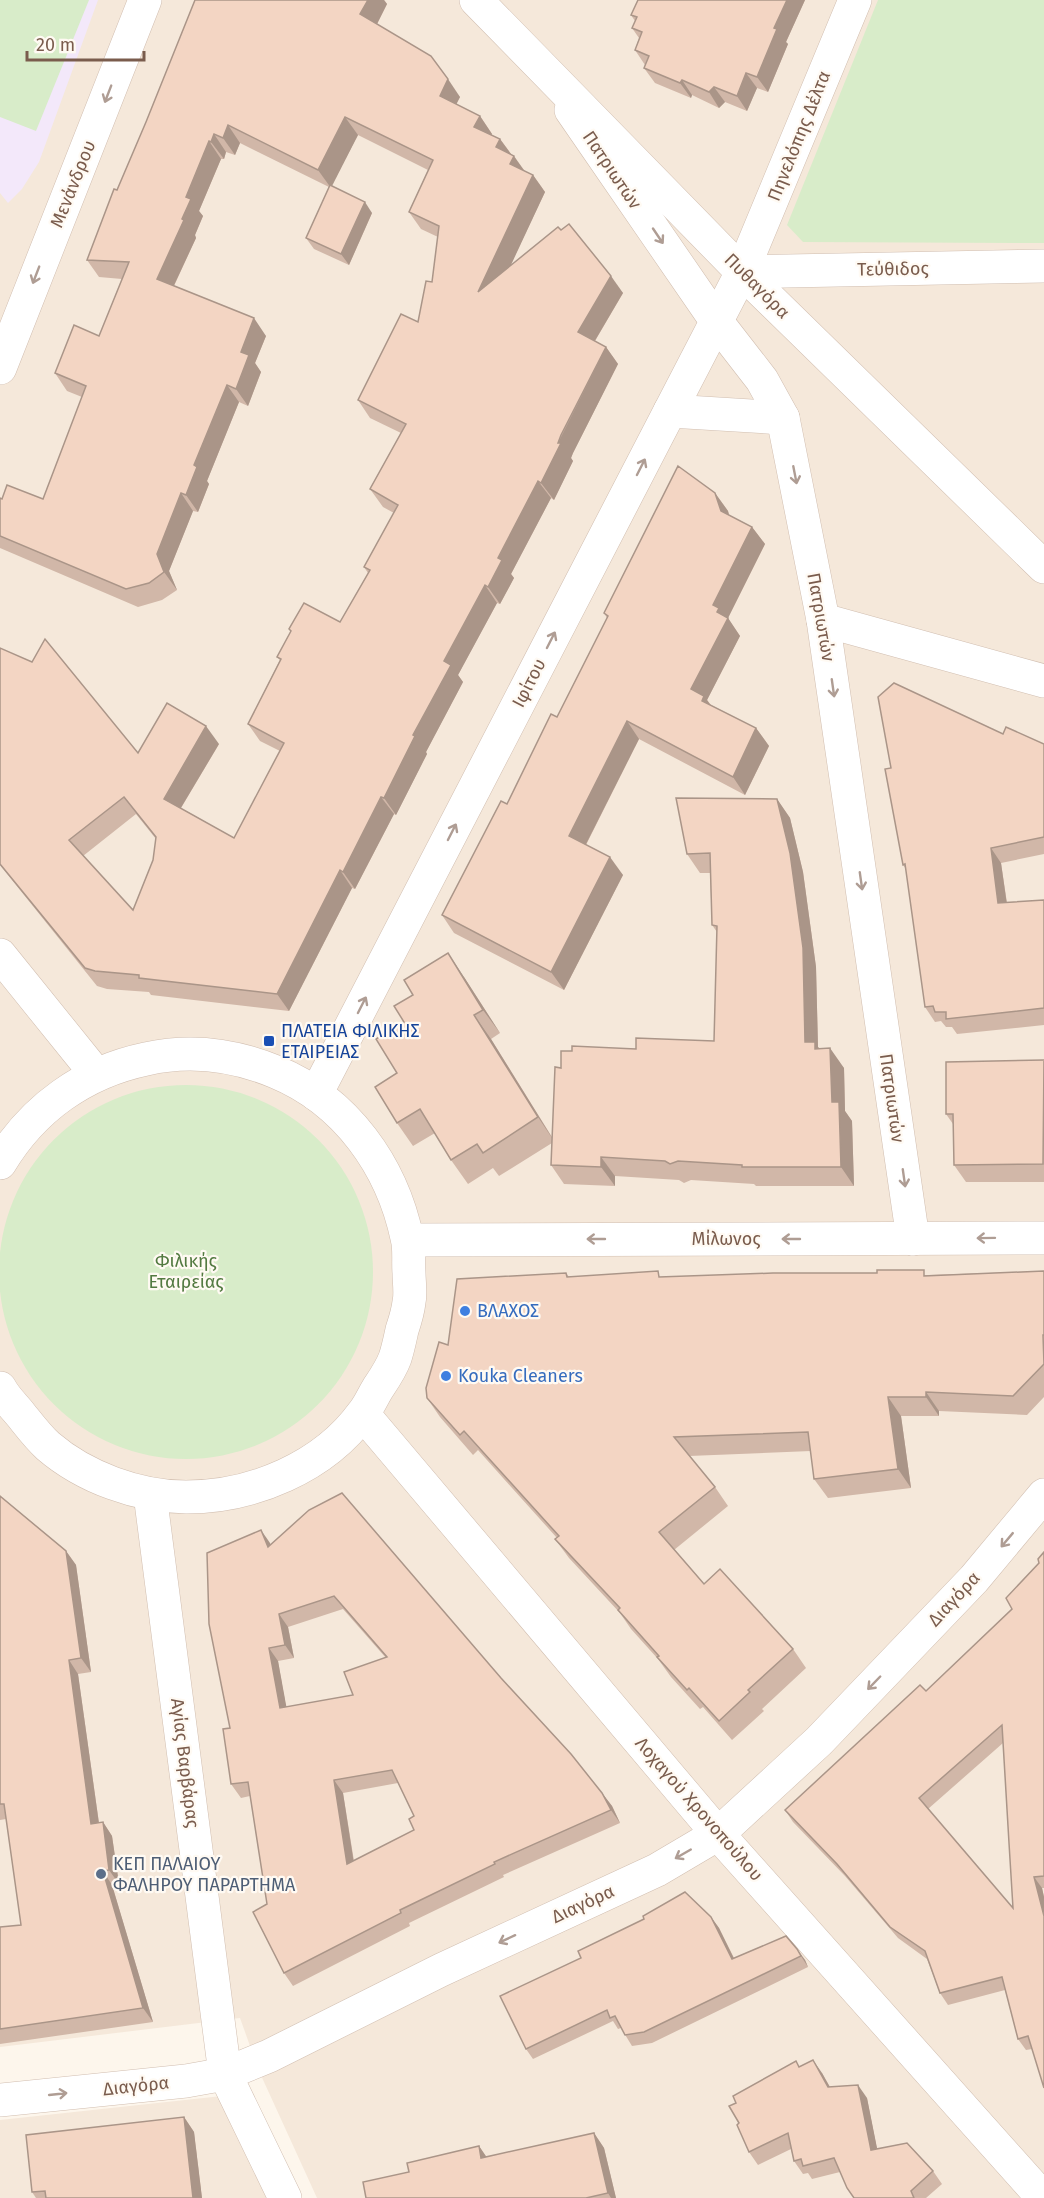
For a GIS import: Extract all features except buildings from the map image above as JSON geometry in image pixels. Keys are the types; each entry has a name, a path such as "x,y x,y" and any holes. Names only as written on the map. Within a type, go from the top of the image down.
{"street":[{"name":"Μενάνδρου","path":"0,368 145,0"},
{"name":"Πυθαγόρα","path":"476,0 742,272 1044,567"},
{"name":"Πηνελόπης Δέλτα","path":"742,272 855,0"},
{"name":"Πατριωτών","path":"541,67 717,322 762,380 783,418 823,620 913,1239"},
{"name":"Τεύθιδος","path":"742,272 1044,266"},
{"name":"Ιφίτου","path":"316,1094 742,272"},
{"path":"670,411 783,418"},
{"path":"823,620 1044,681"},
{"path":"0,955 96,1074"},
{"path":"0,1163 11,1145 34,1117 63,1093 96,1074 127,1063 159,1056 192,1054 225,1056 258,1065 288,1077 316,1094 346,1119 371,1149 390,1182 408,1240 410,1302 394,1361 363,1414 336,1443 303,1467 266,1484 227,1494 186,1497 150,1494 111,1482 78,1467 48,1446 0,1388"},
{"name":"Μίλωνος","path":"408,1240 1044,1238"},
{"name":"Λοχαγού Χρονοπούλου","path":"363,1414 718,1834 1043,2198"},
{"name":"Αγίας Βαρβάρας","path":"150,1494 225,2074 285,2198"},
{"name":"Διαγόρα","path":"0,2100 186,2081 225,2074 269,2056 441,1970 657,1870 718,1834 835,1724 974,1579 1044,1495"}],"shaded area":[{"path":"0,0 1044,0 1044,2198 317,2198 259,2071 240,2018 0,2047"},
{"path":"0,0 98,0 39,162 22,189 8,203 0,193"},
{"path":"222,2096 267,2198 0,2198 0,2120"}],"green space":[{"path":"0,0 89,0 36,131 0,117"},
{"path":"878,0 1044,0 1044,243 803,242 787,225"},
{"name":"Φιλικής Εταιρείας","path":"186,1085 240,1093 274,1107 318,1140 351,1184 365,1218 373,1272 365,1326 351,1360 318,1404 274,1437 240,1451 186,1459 132,1451 98,1437 54,1404 21,1360 7,1326 -1,1272 7,1218 21,1184 54,1140 98,1107 132,1093"}],"place":[{"name":"ΠΛΑΤΕΙΑ ΦΙΛΙΚΗΣ ΕΤΑΙΡΕΙΑΣ","path":"269,1041"},
{"name":"ΒΛΑΧΟΣ","path":"465,1311"},
{"name":"Kouka Cleaners","path":"446,1376"},
{"name":"ΚΕΠ ΠΑΛΑΙΟΥ ΦΑΛΗΡΟΥ ΠΑΡΑΡΤΗΜΑ","path":"101,1874"}]}
